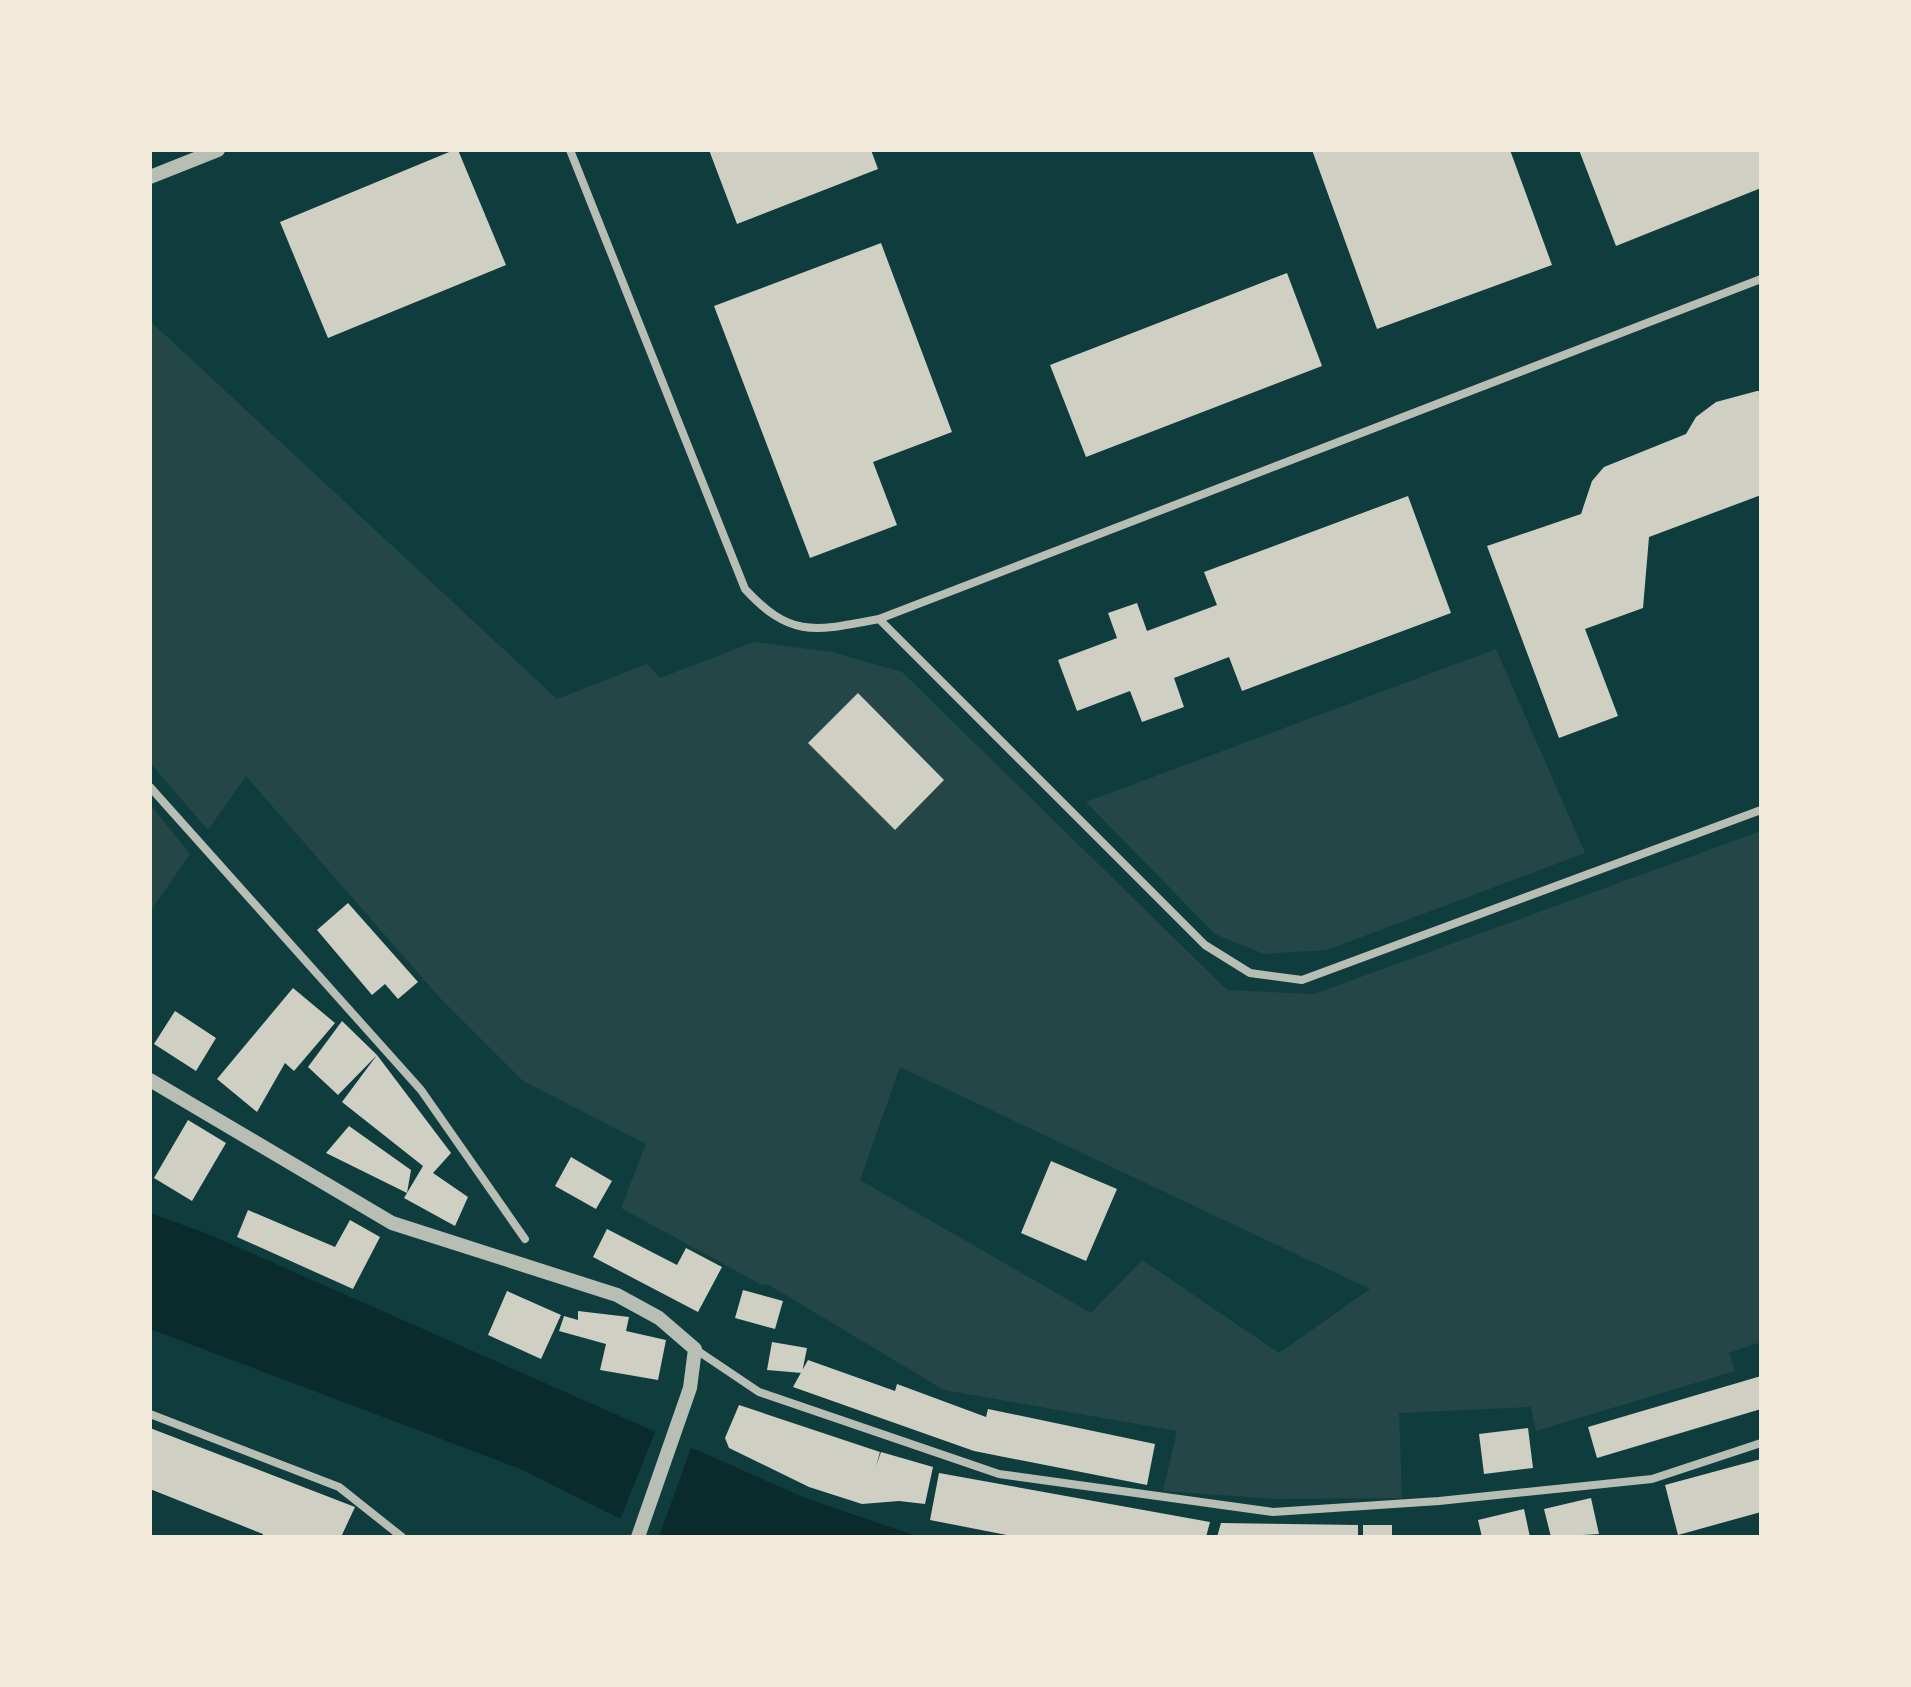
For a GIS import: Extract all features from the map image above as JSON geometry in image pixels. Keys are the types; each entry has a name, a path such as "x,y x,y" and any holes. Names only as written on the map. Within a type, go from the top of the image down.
{"street":[{"path":"150,177 218,150"},
{"path":"570,150 745,589 769,615 790,626 835,628 879,619 1761,279"},
{"path":"879,619 1205,945 1250,973 1302,980 1761,810"},
{"path":"150,787 421,1090 525,1239"},
{"path":"150,1080 392,1223 617,1295 659,1318 695,1349 759,1392 999,1474 1273,1512 1439,1501 1652,1479 1761,1443"},
{"path":"638,1537 690,1388 695,1349"},
{"path":"150,1414 339,1487 402,1537"}],"shaded area":[{"path":"150,321 557,699 647,664 660,678 754,642 832,652 902,672 1227,990 1314,994 1761,831 1761,1342 1729,1353 1735,1371 1536,1431 1531,1407 1399,1413 1402,1498 1276,1499 1163,1491 1177,1431 944,1390 769,1285 760,1284 621,1208 646,1144 523,1081 440,998 246,776 208,830 150,763","holes":["900,1067 1370,1289 1279,1353 1142,1260 1091,1313 860,1180"]},
{"path":"1496,649 1585,853 1327,950 1264,954 1215,934 1086,802"},
{"path":"150,804 190,854 150,912"},
{"path":"150,1213 208,1234 805,1498 919,1537 658,1537 518,1468 150,1329"}],"pier":[{"path":"656,1430 692,1445 659,1537 649,1537 619,1522"}],"building":[{"path":"458,150 506,265 328,338 280,222"},
{"path":"709,150 871,150 878,169 737,224"},
{"path":"1312,150 1510,150 1552,265 1377,329"},
{"path":"1579,150 1761,150 1761,188 1616,246"},
{"path":"881,243 952,432 873,462 897,525 810,558 714,306"},
{"path":"1287,273 1322,366 1086,457 1050,365"},
{"path":"1761,391 1761,495 1649,537 1643,608 1585,629 1618,716 1559,738 1487,546 1581,514 1592,481 1604,467 1686,434 1696,417 1716,402"},
{"path":"1408,496 1451,613 1242,691 1229,657 1174,678 1184,707 1142,722 1130,691 1077,711 1058,660 1117,638 1108,613 1137,603 1147,631 1217,605 1204,572"},
{"path":"858,693 944,780 895,830 808,743"},
{"path":"348,903 418,982 398,999 385,984 372,995 317,930"},
{"path":"293,988 335,1023 294,1071 285,1063 257,1112 217,1079"},
{"path":"175,1011 216,1038 196,1071 154,1044"},
{"path":"342,1021 377,1055 338,1095 308,1067"},
{"path":"377,1055 451,1153 433,1173 468,1197 455,1226 404,1198 423,1166 342,1102"},
{"path":"188,1120 226,1143 192,1201 154,1178"},
{"path":"349,1126 411,1170 407,1193 326,1153"},
{"path":"571,1157 612,1181 596,1209 555,1186"},
{"path":"1051,1161 1117,1189 1086,1261 1021,1233"},
{"path":"248,1210 335,1247 350,1220 380,1237 353,1289 237,1237"},
{"path":"607,1229 677,1265 686,1248 722,1267 698,1312 593,1257"},
{"path":"743,1290 783,1301 775,1329 735,1318"},
{"path":"507,1291 561,1315 541,1359 488,1335"},
{"path":"578,1311 629,1317 626,1331 666,1340 658,1380 600,1370 606,1344 559,1331 564,1316 578,1320"},
{"path":"772,1342 807,1348 802,1373 767,1370"},
{"path":"808,1360 895,1391 897,1384 986,1417 988,1409 1155,1444 1147,1485 974,1451 793,1387"},
{"path":"1761,1376 1761,1409 1597,1458 1588,1427"},
{"path":"739,1405 880,1452 876,1466 881,1452 933,1467 925,1504 899,1501 862,1504 809,1487 729,1448 725,1438"},
{"path":"150,1428 355,1507 341,1537 262,1537 263,1534 150,1489"},
{"path":"1528,1428 1533,1468 1484,1474 1479,1434"},
{"path":"1761,1459 1761,1512 1678,1535 1665,1485"},
{"path":"939,1473 1210,1522 1206,1537 1017,1537 930,1520"},
{"path":"1591,1498 1599,1534 1551,1537 1544,1509"},
{"path":"1524,1509 1530,1537 1482,1537 1478,1520"},
{"path":"1221,1523 1358,1525 1358,1537 1217,1537"},
{"path":"1363,1525 1392,1525 1392,1537 1363,1537"}]}
